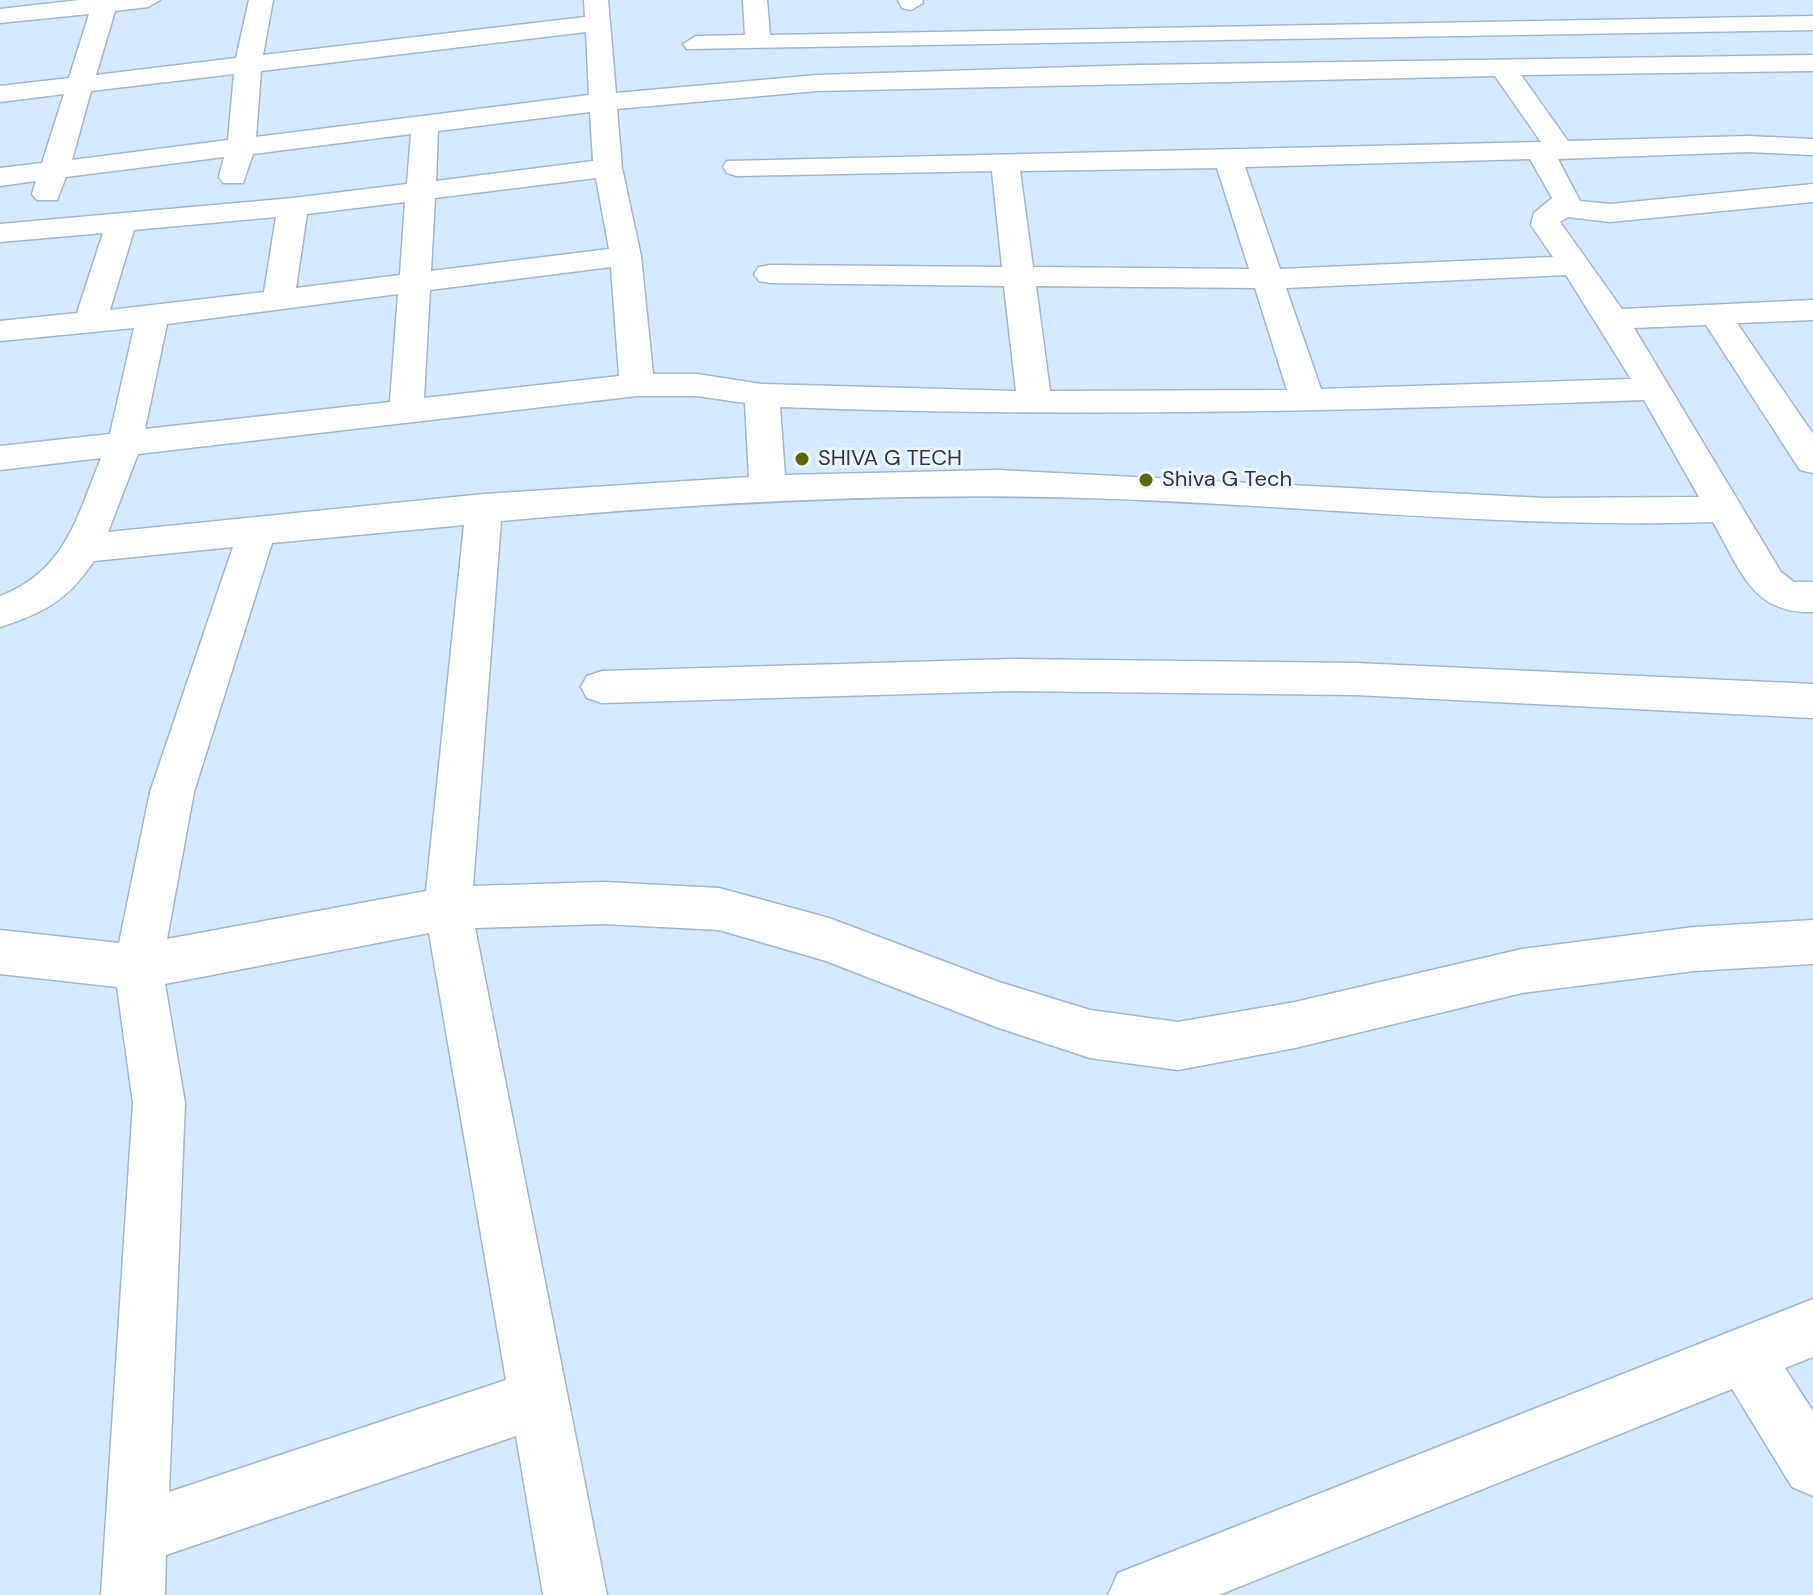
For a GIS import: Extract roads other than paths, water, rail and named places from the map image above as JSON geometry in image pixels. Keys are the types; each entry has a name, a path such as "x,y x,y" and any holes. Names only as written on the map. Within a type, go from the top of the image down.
{"street":[{"path":"0,16 148,0"},
{"path":"224,214 241,148 248,65 261,0"},
{"path":"755,0 758,42"},
{"path":"36,231 104,5"},
{"path":"0,94 248,65 596,11 608,168 626,256 637,385"},
{"path":"696,44 1383,19 1813,23"},
{"path":"0,177 602,102 817,83 921,78 1813,63"},
{"path":"1504,69 1550,151 1567,198 1562,208 1545,219 1546,225 1613,319 1767,582 1777,592 1792,598 1813,597"},
{"path":"406,414 417,284 425,125"},
{"path":"1782,144 1813,180"},
{"path":"737,167 1005,164 1782,144 1813,147"},
{"path":"1228,159 1308,401"},
{"path":"1005,164 1034,402"},
{"path":"1,238 36,231 293,207 608,168"},
{"path":"1562,208 1610,213 1813,193"},
{"path":"278,301 293,207"},
{"path":"90,323 121,223"},
{"path":"0,331 153,316 626,256"},
{"path":"770,274 1270,279 1576,265"},
{"path":"1613,319 1813,310"},
{"path":"1715,314 1813,461"},
{"path":"0,612 32,600 63,577 83,548 125,443 153,316"},
{"path":"0,458 406,414 637,385 697,385 762,395 839,400 1034,402 1308,401 1655,389"},
{"path":"762,395 768,487"},
{"path":"83,548 257,533 484,507 768,487 1002,483 1183,490 1512,512 1628,514 1726,509"},
{"path":"484,507 448,908 575,1595"},
{"path":"133,1595 159,1103 138,967 172,792 257,533"},
{"path":"602,687 1012,675 1356,679 1813,701"},
{"path":"0,952 138,967 448,908 604,903 719,909 829,940 996,1004 1090,1034 1178,1046 1295,1025 1522,971 1694,949 1813,942"},
{"path":"1140,1595 1813,1328"},
{"path":"1743,1354 1813,1466"},
{"path":"134,1535 539,1399"}],"place":[{"name":"SHIVA G TECH","path":"802,459"},
{"name":"Shiva G Tech","path":"1146,480"}]}
